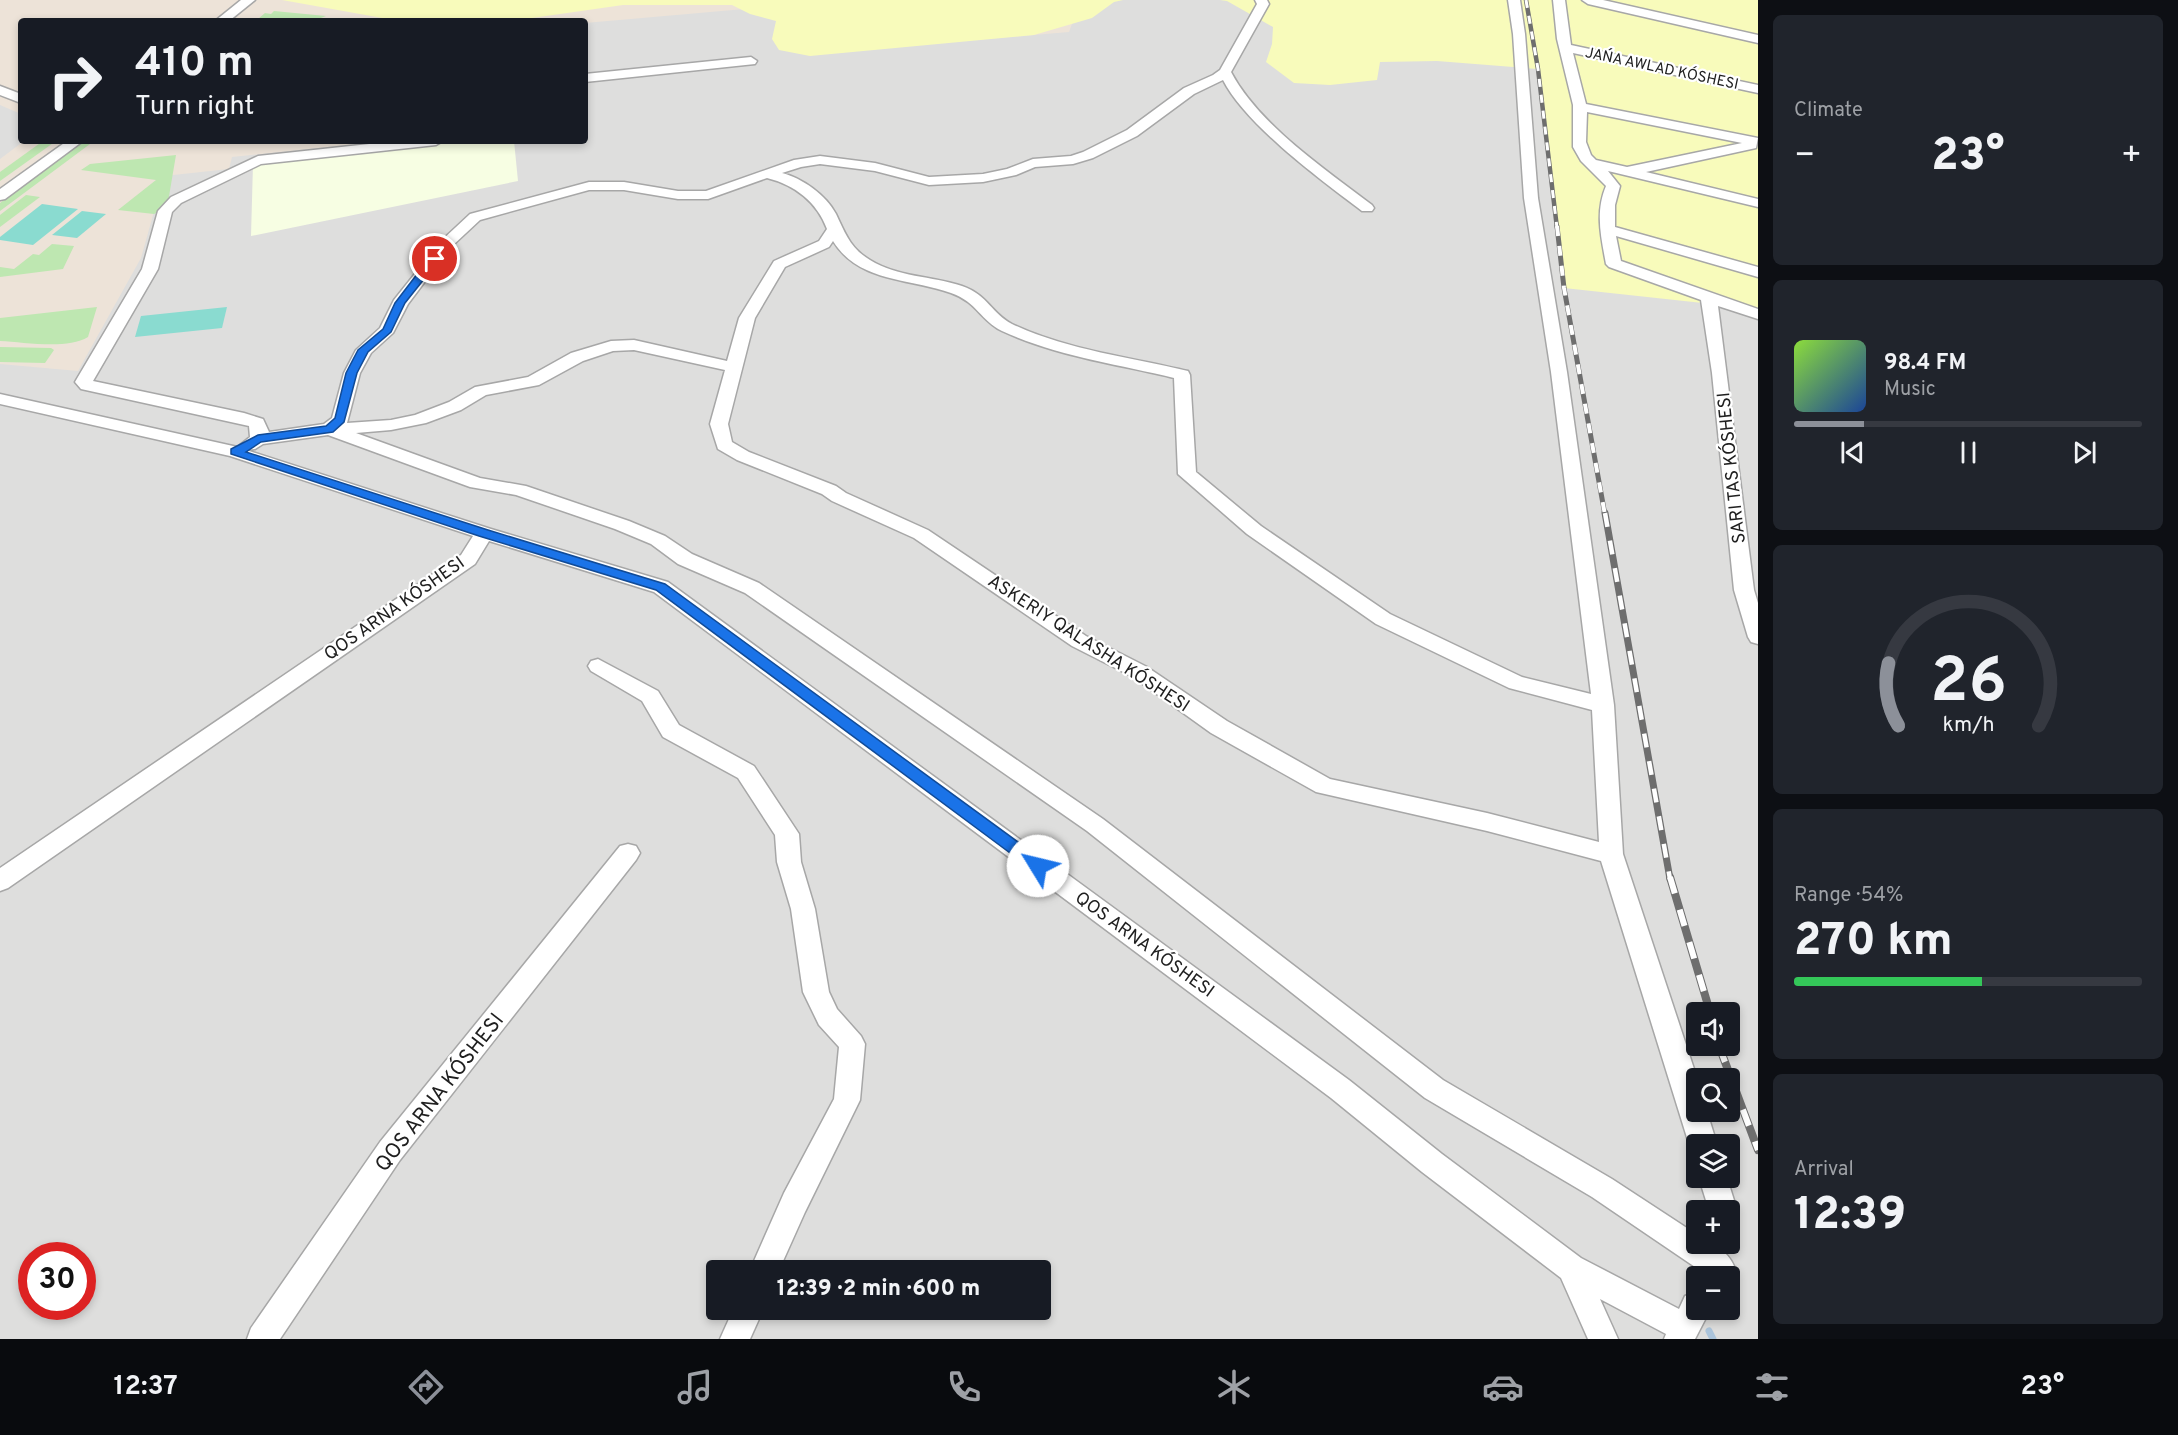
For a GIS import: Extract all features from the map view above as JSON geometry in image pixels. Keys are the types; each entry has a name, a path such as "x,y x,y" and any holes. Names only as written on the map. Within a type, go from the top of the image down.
{"street":[{"path":"225,18 249,0"},
{"path":"240,18 263,0"},
{"path":"329,429 340,420 352,373 364,350 387,330 400,303 446,244 475,217 589,186 624,186 678,195 708,195 799,163 820,160 875,166 929,181 983,178 1011,172 1033,163 1072,160 1132,134 1189,91 1218,78 1225,72 1263,4 1261,0"},
{"path":"1514,0 1519,34 1531,198 1559,372 1603,705 1611,854 1700,1134"},
{"path":"1559,0 1566,48 1580,106 1580,147 1589,162 1608,178 1613,186 1607,198 1607,229 1614,264 1758,314"},
{"path":"1588,0 1758,39"},
{"name":"JAŃA AWLAD KÓSHESI","path":"1566,48 1758,89"},
{"path":"588,78 751,61"},
{"path":"1225,72 1228,82 1237,94 1323,175 1367,208"},
{"path":"0,90 18,98"},
{"path":"1189,91 1237,94"},
{"path":"1580,106 1758,143"},
{"path":"1608,178 1758,143"},
{"path":"0,184 56,144"},
{"path":"0,196 72,144"},
{"path":"258,439 260,431 257,423 87,385 84,382 150,269 165,211 176,200 258,159 406,144"},
{"path":"1589,162 1758,203"},
{"path":"766,174 788,179 800,185 828,213 834,229 850,254 876,272 934,284 973,297 1003,326 1087,355 1130,362 1182,375 1187,474 1254,530 1383,619 1516,683 1603,705"},
{"name":"ASKERIY QALASHA KÓSHESI","path":"834,229 824,244 779,264 747,318 732,367 719,424 724,445 743,456 829,490 839,497 921,534 1079,641 1140,672 1219,728 1324,786 1487,822 1611,854"},
{"path":"1607,229 1758,272"},
{"path":"1709,297 1720,373 1744,590 1758,637"},
{"path":"235,452 246,448 258,439 329,429 391,425 420,419 455,406 480,391 532,381 577,357 611,346 634,345 732,367"},
{"name":"QOS ARNA KÓSHESI","path":"0,399 235,452 484,533 661,587 1340,1089 1432,1163 1571,1268 1687,1324"},
{"path":"329,429 477,483 519,490 622,525 657,540 685,559 752,588 1095,825 1434,1089 1602,1188 1718,1262"},
{"name":"QOS ARNA KÓSHESI","path":"0,881 468,559 484,533"},
{"path":"598,666 650,696 671,731 747,772 787,834 789,862 803,909 816,992 828,1017 852,1044 847,1100 794,1203 769,1260"},
{"name":"QOS ARNA KÓSHESI","path":"262,1339 389,1153 628,853"},
{"path":"1571,1268 1603,1339"},
{"path":"735,1339 744,1320"}],"shaded area":[{"path":"0,0 1758,0 1758,1339 0,1339"},
{"path":"0,0 1081,0 1069,32 808,54 790,12 756,8 588,23 588,18 18,18 18,113 0,105"},
{"path":"274,11 326,16 321,18 259,18 265,13 271,14"},
{"path":"20,144 356,144 232,157 229,169 164,176 141,258 78,371 0,364 0,159"},
{"path":"39,144 52,144 0,181 0,172"},
{"path":"80,144 90,144 0,211 0,203"},
{"path":"437,144 514,144 518,181 251,236 253,164"},
{"path":"176,155 167,208 154,214 118,210 156,180 81,170 90,164"},
{"path":"26,195 40,197 0,227 0,215"},
{"path":"42,204 78,209 33,245 0,240 0,237"},
{"path":"82,211 106,214 77,238 52,235"},
{"path":"52,244 74,246 63,269 0,277 0,267 14,269 33,254 39,255"},
{"path":"97,307 88,337 79,341 33,344 0,341 0,318"},
{"path":"227,307 222,328 135,337 141,316"},
{"path":"0,347 51,348 54,350 45,363 0,362"}],"sand":[{"path":"282,0 1123,0 1114,2 1092,18 1034,35 810,56 779,50 772,39 776,21 750,14 732,5 623,5 532,18 382,18"},
{"path":"1220,0 1758,0 1758,309 1564,288 1538,69 1437,61 1380,62 1377,80 1330,85 1294,83 1266,62 1272,44 1273,27 1227,1"}],"waterway":[{"path":"1709,1331 1713,1339"}],"railway":[{"path":"1526,0 1538,69 1557,228"},
{"path":"1557,226 1564,288 1605,515"},
{"path":"1605,513 1670,879"},
{"path":"1670,877 1707,1002"},
{"path":"1723,1056 1758,1150"}],"route":[{"path":"435,259 400,303 387,330 364,350 352,373 340,420 329,429 258,439 246,448 235,452 484,533 661,587 1038,866"}]}
